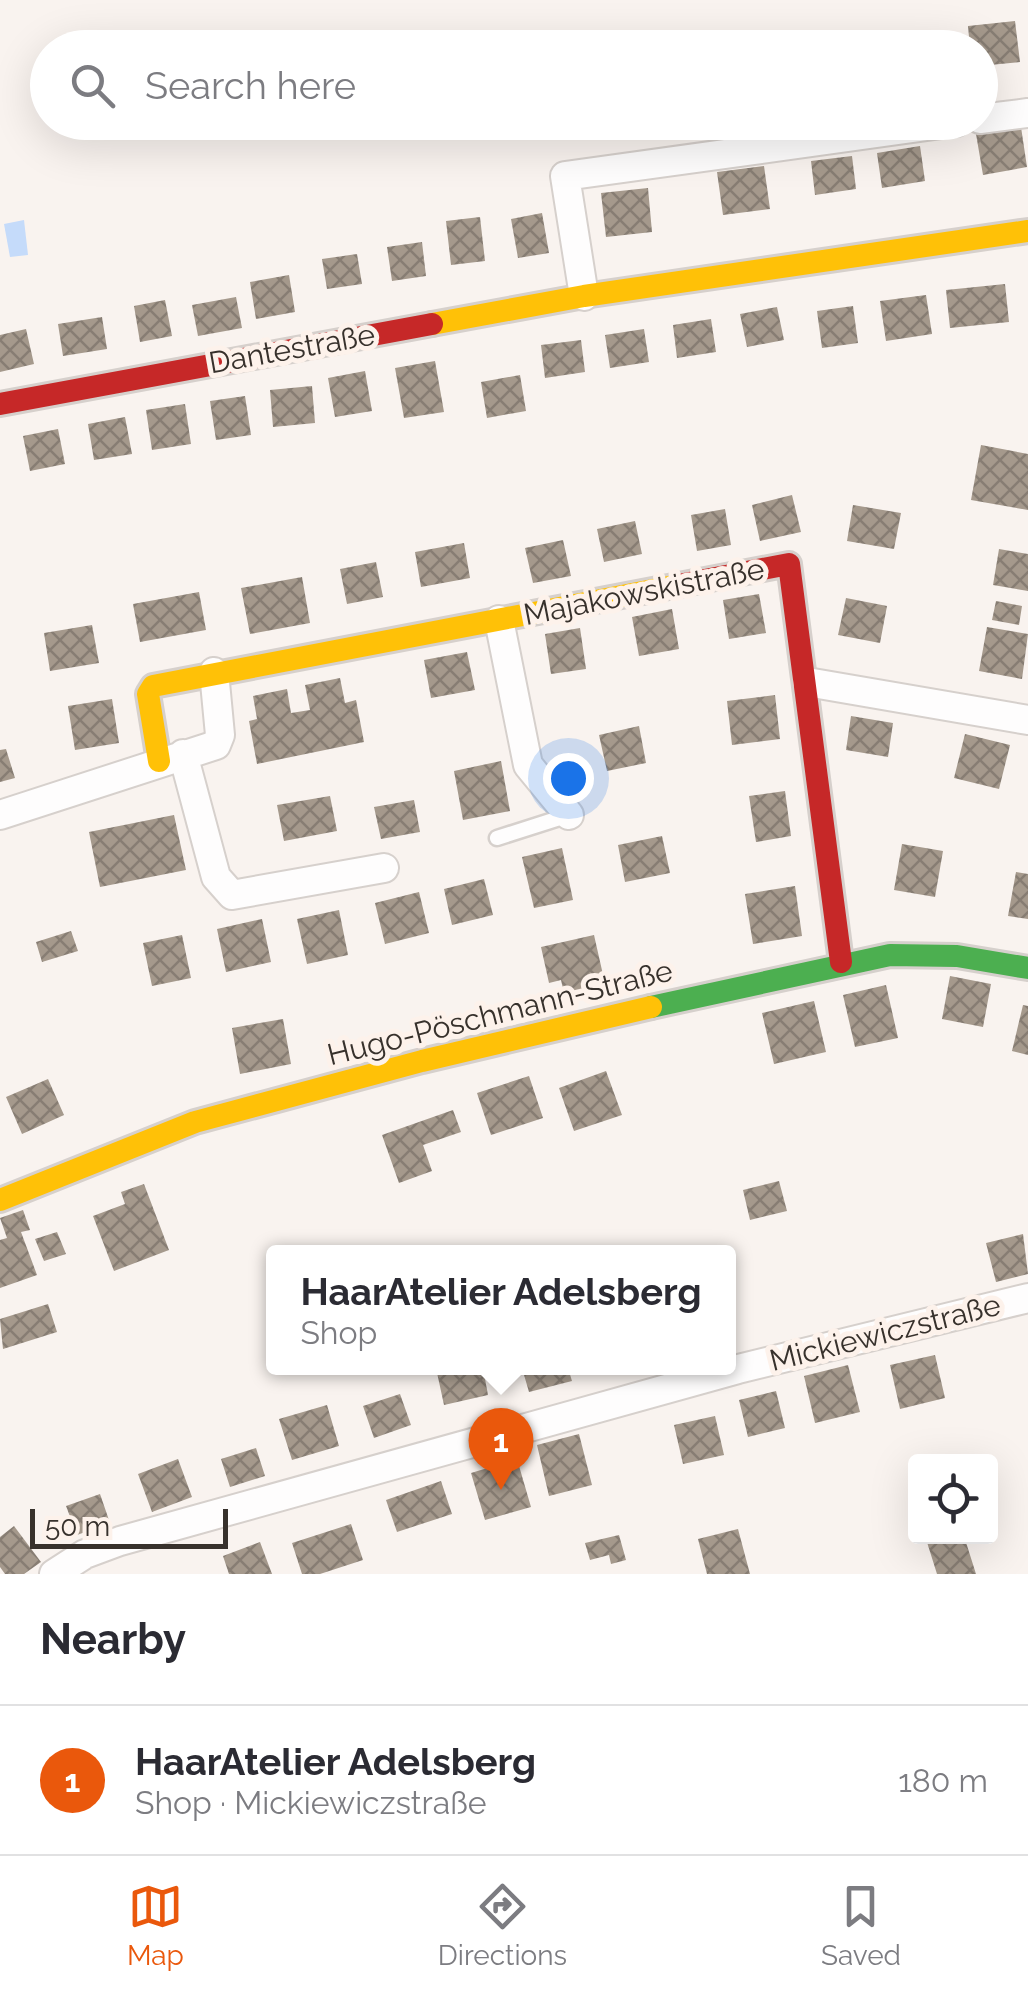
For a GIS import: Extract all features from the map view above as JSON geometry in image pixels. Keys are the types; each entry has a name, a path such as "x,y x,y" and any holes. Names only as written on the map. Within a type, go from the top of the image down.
{"street":[{"path":"998,116 1028,112"},
{"path":"584,296 565,176 826,140"},
{"name":"Dantestraße","path":"0,404 584,296 1028,231"},
{"name":"Majakowskistraße","path":"384,868 232,895 216,877 171,758 150,689 214,672 790,564 841,962"},
{"name":"Majakowskistraße","path":"499,620 528,765 570,815"},
{"path":"0,816 216,745 220,736 214,672"},
{"path":"807,682 1028,720"},
{"name":"Hugo-Pöschmann-Straße","path":"0,1200 195,1122 422,1061 841,962 884,953 948,952 1028,968"},
{"name":"Mickiewiczstraße","path":"736,1370 1028,1298"},
{"name":"Mickiewiczstraße","path":"54,1574 85,1554 120,1541 714,1375"}],"lane":[{"path":"497,838 570,815"}],"water":[{"path":"24,220 28,255 10,257 4,224"}],"building":[{"path":"1015,21 1020,62 998,64 998,30 968,30 968,26"},
{"path":"1021,127 1027,167 983,175 977,140 998,140 998,131"},
{"path":"920,146 925,181 882,188 877,153"},
{"path":"852,156 856,189 815,195 811,161"},
{"path":"764,166 770,209 723,215 717,172"},
{"path":"648,188 652,232 606,237 601,193"},
{"path":"542,213 549,253 518,258 511,219"},
{"path":"480,217 485,261 451,265 446,221"},
{"path":"422,242 426,276 392,281 387,247"},
{"path":"357,254 362,284 327,289 322,259"},
{"path":"289,275 295,312 256,319 250,282"},
{"path":"1005,284 1009,322 950,328 946,290"},
{"path":"926,295 932,334 886,341 880,301"},
{"path":"236,297 242,328 198,336 192,305"},
{"path":"165,300 172,336 140,342 134,306"},
{"path":"853,306 858,343 822,348 817,311"},
{"path":"777,307 784,340 747,347 740,314"},
{"path":"102,317 107,349 63,356 58,324"},
{"path":"711,319 716,352 677,358 673,325"},
{"path":"26,329 34,364 0,372 0,335"},
{"path":"644,329 649,362 610,368 605,335"},
{"path":"581,340 585,372 545,378 541,345"},
{"path":"435,361 444,412 404,418 395,368"},
{"path":"365,371 372,411 335,417 328,378"},
{"path":"520,375 526,411 487,418 481,382"},
{"path":"312,386 315,423 273,427 270,390"},
{"path":"245,396 251,435 216,440 210,401"},
{"path":"185,404 191,444 152,450 146,410"},
{"path":"125,417 132,454 94,460 88,424"},
{"path":"58,429 65,464 30,471 23,436"},
{"path":"981,445 1028,454 1028,510 971,500"},
{"path":"792,495 801,532 760,541 752,505"},
{"path":"853,505 901,513 894,549 847,541"},
{"path":"725,509 731,545 697,551 691,515"},
{"path":"635,521 642,554 604,562 597,529"},
{"path":"563,540 571,576 533,583 525,548"},
{"path":"464,543 470,578 421,587 415,552"},
{"path":"999,549 1028,554 1028,591 993,585"},
{"path":"376,562 383,597 347,604 340,569"},
{"path":"302,577 310,623 250,634 241,588"},
{"path":"199,592 206,630 140,642 133,604"},
{"path":"759,594 766,633 729,639 723,600"},
{"path":"846,598 887,606 880,643 838,635"},
{"path":"996,601 1022,606 1019,625 992,620"},
{"path":"672,609 679,649 639,656 632,617"},
{"path":"92,625 99,663 50,671 44,633"},
{"path":"987,627 1028,634 1022,679 979,671"},
{"path":"580,628 586,669 551,674 545,634"},
{"path":"467,652 475,690 431,698 424,660"},
{"path":"340,678 345,703 356,700 364,742 257,764 249,721 257,719 253,696 287,689 291,713 310,710 305,685"},
{"path":"775,695 780,739 732,745 727,701"},
{"path":"112,699 119,743 75,750 68,706"},
{"path":"851,716 893,723 888,757 846,750"},
{"path":"639,726 646,763 607,771 599,735"},
{"path":"965,734 1010,745 999,789 954,778"},
{"path":"6,749 15,778 0,782 0,750"},
{"path":"501,761 510,811 463,820 454,771"},
{"path":"785,791 791,836 756,842 749,796"},
{"path":"330,796 337,831 284,841 277,805"},
{"path":"414,800 420,832 381,839 374,807"},
{"path":"174,815 186,870 100,887 89,832"},
{"path":"662,836 670,873 625,882 618,845"},
{"path":"902,844 943,851 935,897 894,890"},
{"path":"562,848 573,900 534,908 522,857"},
{"path":"1016,872 1028,874 1028,919 1008,916"},
{"path":"484,879 493,915 452,925 444,889"},
{"path":"795,886 802,936 753,944 745,894"},
{"path":"419,892 429,933 385,944 375,903"},
{"path":"339,910 348,955 307,964 297,919"},
{"path":"262,919 271,962 226,972 217,929"},
{"path":"71,931 78,951 42,962 36,942"},
{"path":"182,935 191,978 152,986 143,943"},
{"path":"594,935 606,988 565,998 561,980 549,983 541,947"},
{"path":"950,976 991,984 983,1027 942,1019"},
{"path":"886,985 898,1038 855,1047 843,995"},
{"path":"814,1001 826,1052 774,1064 762,1013"},
{"path":"1023,1005 1028,1006 1028,1055 1012,1051"},
{"path":"283,1019 291,1064 240,1074 232,1028"},
{"path":"606,1071 622,1115 574,1131 559,1088"},
{"path":"529,1076 543,1118 491,1135 477,1093"},
{"path":"48,1079 64,1115 22,1134 6,1097"},
{"path":"453,1110 461,1132 423,1145 432,1171 399,1183 382,1135"},
{"path":"779,1181 787,1211 750,1220 743,1190"},
{"path":"144,1184 169,1250 114,1271 93,1216 125,1204 121,1192"},
{"path":"23,1210 30,1230 21,1232 37,1275 0,1288 0,1240 7,1238 0,1218"},
{"path":"57,1232 66,1254 44,1261 35,1239"},
{"path":"1023,1234 1028,1274 996,1282 986,1243"},
{"path":"48,1304 57,1332 3,1349 0,1319"},
{"path":"935,1355 945,1398 900,1409 890,1365"},
{"path":"848,1365 860,1412 815,1423 804,1376"},
{"path":"438,1375 484,1375 488,1395 444,1405"},
{"path":"524,1375 570,1375 572,1381 529,1392"},
{"path":"776,1391 785,1428 748,1437 739,1400"},
{"path":"400,1394 411,1425 374,1438 363,1406"},
{"path":"327,1405 339,1446 292,1460 279,1419"},
{"path":"715,1416 724,1455 683,1464 674,1425"},
{"path":"579,1434 592,1485 549,1496 537,1445"},
{"path":"256,1448 265,1476 230,1487 221,1459"},
{"path":"178,1459 192,1497 152,1512 138,1474"},
{"path":"517,1459 531,1507 485,1520 471,1473"},
{"path":"441,1481 452,1514 397,1532 386,1500"},
{"path":"100,1494 110,1523 77,1535 66,1506"},
{"path":"351,1524 363,1560 320,1574 302,1574 292,1543"},
{"path":"14,1526 41,1562 24,1574 5,1574 0,1567 0,1537"},
{"path":"738,1529 750,1574 707,1574 698,1539"},
{"path":"619,1535 626,1560 611,1564 609,1555 590,1560 585,1543"},
{"path":"260,1542 272,1574 229,1574 223,1556"},
{"path":"928,1544 967,1544 976,1574 937,1574"}],"traffic: fast":[{"path":"651,1007 890,955 957,956 1028,968"}],"traffic: slow":[{"path":"432,324 584,296 1028,231"},
{"path":"159,761 148,694 153,686 679,585"},
{"path":"0,1200 195,1122 422,1061 651,1007"}],"traffic: jam":[{"path":"0,404 432,324"},
{"path":"679,585 789,564 841,962"}],"place":[{"name":"HaarAtelier Adelsberg","path":"501,1490"}]}
